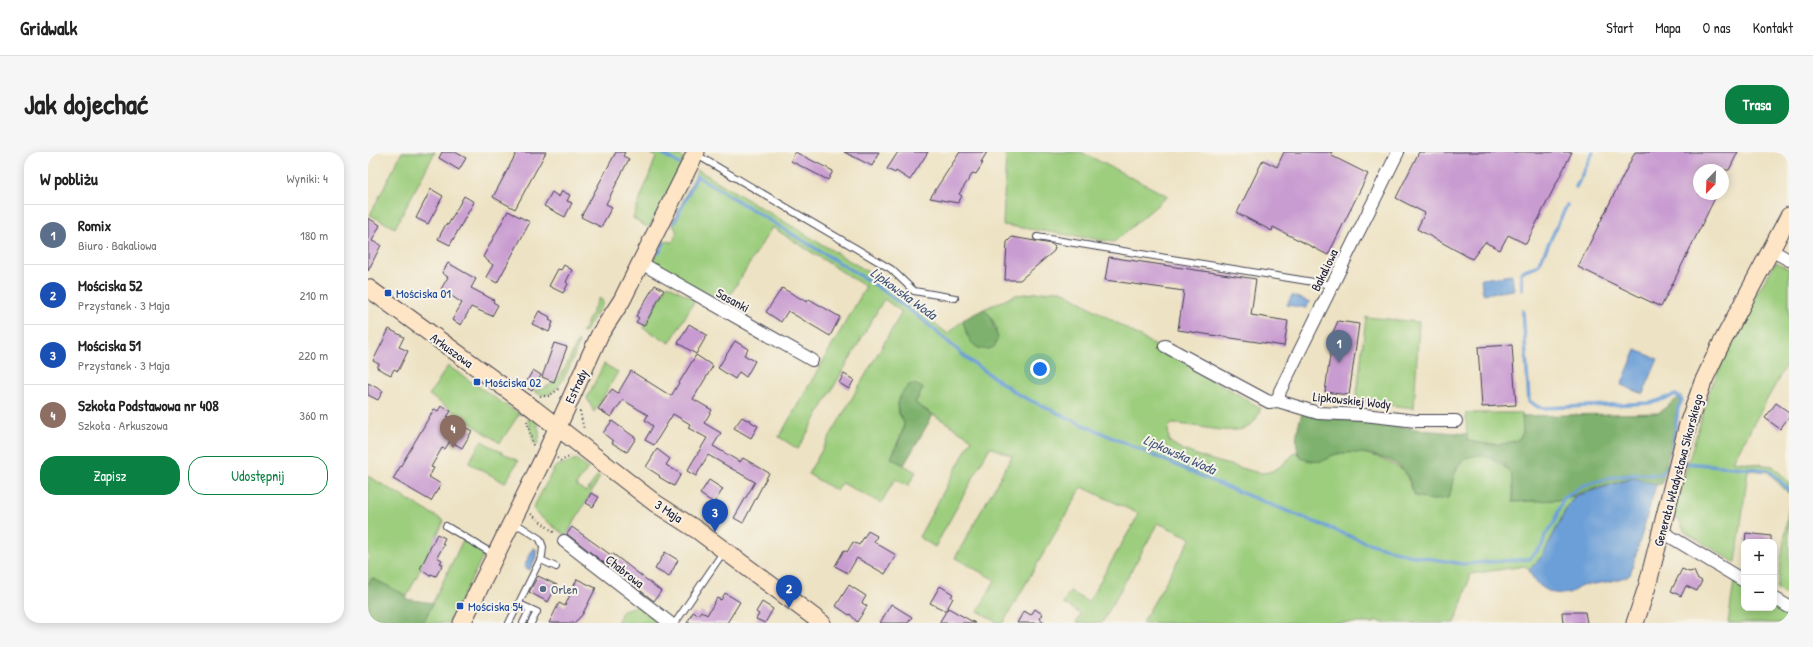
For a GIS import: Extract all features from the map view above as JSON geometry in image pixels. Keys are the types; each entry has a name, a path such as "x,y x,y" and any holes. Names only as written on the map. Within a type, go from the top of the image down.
{"main road":[{"name":"Estrady","path":"462,623 544,457 602,331 618,308 696,153"},
{"name":"Generała Władysława Sikorskiego","path":"1635,623 1643,601 1688,424 1703,382 1719,348 1789,216"},
{"name":"Arkuszowa","path":"368,288 557,426"},
{"name":"3 Maja","path":"557,426 656,503 725,550 822,623"}],"street":[{"name":"Bakaliowa","path":"1278,401 1280,391 1398,152"},
{"path":"1770,250 1789,260"},
{"name":"Sasanki","path":"641,264 812,360"},
{"name":"Lipkowskiej Wody","path":"1165,346 1269,402 1278,401 1318,412 1364,415 1416,421 1456,421"},
{"path":"1661,531 1741,579"},
{"name":"Chabrowa","path":"564,541 670,623"},
{"path":"1777,600 1789,607"}],"lane":[{"path":"696,153 891,269 914,291 955,298"},
{"path":"1037,237 1332,284"},
{"path":"446,526 495,555"},
{"path":"508,528 520,526 540,539 543,547 541,560 509,623"},
{"path":"675,623 725,550"},
{"path":"541,560 556,567"},
{"path":"518,604 537,612 531,623"},
{"path":"523,623 530,609"}],"path":[{"path":"580,407 582,424 587,434"},
{"path":"526,417 532,445 536,447"},
{"path":"529,512 564,541"}],"green space":[{"path":"402,152 435,152 395,228 370,215"},
{"path":"648,152 673,152 685,159 650,226 645,226 633,218 656,157"},
{"path":"1006,152 1081,152 1168,196 1114,242 1003,225"},
{"path":"698,170 880,279 948,334 963,320 967,336 997,329 991,317 984,309 1016,295 1061,290 1261,408 1254,422 1247,427 1238,430 1172,424 1168,428 1169,441 1199,456 1259,473 1265,473 1270,472 1284,463 1297,451 1301,458 1324,460 1332,455 1349,452 1364,453 1380,458 1404,470 1415,496 1436,500 1451,490 1456,472 1464,459 1478,455 1496,462 1506,468 1511,474 1513,484 1513,502 1557,500 1575,496 1566,509 1543,556 1529,570 1525,566 1471,574 1455,623 1383,623 1376,620 1374,623 1142,623 1191,538 1158,523 1102,623 1076,623 1081,614 1063,603 1070,591 1088,602 1139,514 1082,487 1003,623 998,623 978,611 995,580 955,558 1012,456 990,447 935,547 919,537 972,439 915,403 923,389 897,410 904,423 902,432 891,458 916,472 908,486 895,479 881,503 842,483 837,491 808,474 902,312 884,299 798,449 779,437 866,287 772,227 724,305 660,269 653,261 663,241 673,242 677,232 672,223"},
{"path":"1776,262 1789,269 1789,360 1733,461 1773,466 1789,482 1789,494 1768,472 1748,470 1736,563 1685,532 1679,520 1672,516 1711,387 1746,311"},
{"path":"668,285 695,300 670,343 643,328"},
{"path":"599,298 603,301 602,305 584,333 582,333"},
{"path":"984,309 991,317 998,338 994,347 981,349 972,343 966,332 963,320"},
{"path":"1366,317 1419,322 1414,408 1356,401"},
{"path":"578,341 579,344 566,374 557,388 551,393 545,395 533,391 551,384 557,379 566,366"},
{"path":"604,364 618,372 594,412 587,398"},
{"path":"448,366 519,414 500,443 429,395"},
{"path":"914,384 923,388 915,403 933,415 904,465 891,458 901,437 904,425 898,410 899,399 909,385"},
{"path":"1681,396 1662,484 1656,485 1634,478 1557,500 1513,502 1513,484 1511,474 1501,463 1486,456 1470,456 1463,460 1458,465 1454,473 1449,498 1432,500 1415,496 1404,470 1389,460 1360,453 1341,453 1330,456 1322,461 1307,460 1301,458 1296,442 1297,431 1302,414 1432,431 1467,434 1467,440 1480,443 1501,444 1515,441 1520,438 1523,432 1522,416 1658,413"},
{"path":"1466,413 1522,413 1523,432 1520,438 1515,441 1501,444 1487,444 1467,440"},
{"path":"531,415 539,428 538,444 534,443 528,419"},
{"path":"481,441 518,461 505,483 469,463"},
{"path":"576,459 588,468 576,485 586,492 598,475 600,477 566,536 537,514 533,508 555,467"},
{"path":"368,476 444,521 407,596 372,578 368,585"},
{"path":"1789,506 1789,596 1777,589"},
{"path":"463,540 484,554 449,623 423,623"},
{"path":"372,578 407,596 406,599 433,603 423,623 368,623 368,585"},
{"path":"1734,582 1741,586 1741,611 1777,611 1777,608 1789,615 1789,623 1728,623"},
{"path":"636,606 660,623 617,623 623,610"}],"water":[{"path":"1512,275 1514,290 1483,294 1481,279"},
{"path":"1292,295 1310,302 1306,308 1287,305"},
{"path":"1636,350 1658,359 1643,394 1621,385"},
{"path":"1634,478 1656,485 1630,575 1612,581 1582,586 1565,594 1558,594 1546,590 1540,586 1535,581 1529,570 1543,555 1566,509 1575,496"},
{"path":"533,548 536,549 536,557 530,570 524,567"}],"building":[{"path":"442,152 455,152 466,158 459,170 439,158"},
{"path":"517,152 546,152 515,209 493,197"},
{"path":"616,152 625,152 623,156 629,159 606,204 612,207 601,227 581,217"},
{"path":"795,152 833,171 828,180 791,161"},
{"path":"844,152 879,152 872,166"},
{"path":"898,152 928,152 910,180 896,171 895,173 887,169"},
{"path":"960,152 987,152 981,162 983,163 976,174 973,173 959,194 962,196 958,203 930,198"},
{"path":"1284,152 1332,152 1330,155 1368,174 1328,255 1273,227 1272,231 1237,213 1263,160 1277,167"},
{"path":"1419,152 1572,152 1526,244 1508,235 1500,250 1485,242 1472,259 1417,229 1425,213 1396,198"},
{"path":"1635,152 1738,152 1729,170 1729,164 1693,164 1693,200 1714,200 1661,307 1578,267"},
{"path":"431,189 443,196 428,224 416,218"},
{"path":"562,191 570,195 567,201 572,203 565,217 544,206 552,192 559,197"},
{"path":"464,196 474,202 450,245 438,239 446,224 448,225"},
{"path":"508,211 530,222 497,283 486,277 493,265 483,257"},
{"path":"368,218 380,225 372,241 381,245 368,271"},
{"path":"1012,237 1052,244 1055,247 1054,251 1020,280 1005,280 1007,242"},
{"path":"1109,257 1256,279 1251,315 1288,321 1284,346 1178,330 1184,291 1105,280"},
{"path":"448,263 476,279 471,288 494,300 493,302 498,305 492,316 471,307 461,325 452,320 462,303 441,289 448,277 442,273"},
{"path":"564,265 572,270 566,282 568,284 563,293 549,286 558,269 561,270"},
{"path":"655,285 664,290 644,326 636,322 639,318 636,316"},
{"path":"782,288 807,302 809,299 840,317 830,336 788,311 781,322 766,312"},
{"path":"539,311 550,317 549,320 553,322 549,332 532,324"},
{"path":"1338,321 1359,324 1349,395 1325,392 1332,341 1329,341"},
{"path":"689,324 707,335 696,354 678,343"},
{"path":"389,329 404,337 399,347 408,351 398,371 394,369 391,375 377,368 379,364 373,361"},
{"path":"735,341 748,349 744,355 755,361 746,377 739,372 735,379 718,368"},
{"path":"554,343 567,347 554,382 542,377"},
{"path":"1512,345 1516,405 1482,407 1478,347"},
{"path":"696,355 713,366 693,399 712,410 704,423 721,433 713,446 740,462 743,458 769,473 743,523 734,518 755,482 708,455 696,476 687,471 707,438 688,428 690,424 673,414 654,445 645,440 653,426 645,420 648,415 623,400 611,417 598,409 612,389 618,393 631,371 671,396"},
{"path":"533,370 541,375 532,391 524,386"},
{"path":"844,374 854,380 849,389 839,383"},
{"path":"368,383 383,391 378,400 368,395"},
{"path":"1776,403 1789,412 1789,417 1780,429 1765,418"},
{"path":"441,406 451,411 447,417 472,431 462,448 450,441 445,449 442,448 431,467 434,468 429,477 441,484 431,501 393,479 434,409 438,411"},
{"path":"742,417 747,420 750,419 751,422 758,426 751,438 734,428"},
{"path":"612,421 636,438 627,452 612,443 613,441 603,433"},
{"path":"657,449 670,459 666,465 681,474 674,486 646,467"},
{"path":"709,480 723,489 714,503 700,494"},
{"path":"591,493 599,497 593,507 586,503"},
{"path":"572,527 611,555 612,553 661,591 654,601 633,585 635,582 612,569 567,534"},
{"path":"868,531 877,536 874,542 896,555 885,574 857,558 848,573 835,566 844,550 847,552 853,542 859,545"},
{"path":"1746,533 1771,536 1771,539 1745,539"},
{"path":"437,534 445,538 442,544 444,545 437,557 442,560 440,563 443,564 436,576 431,574 430,576 420,569"},
{"path":"665,552 678,560 669,577 655,569"},
{"path":"1682,569 1689,572 1694,571 1697,578 1702,581 1697,591 1686,586 1681,596 1671,591"},
{"name":"Orlen","path":"538,576 557,585 548,602 529,592"},
{"path":"577,579 596,588 582,615 574,623 549,623 559,603 565,606"},
{"path":"849,585 866,596 862,603 867,606 857,622 850,614 849,615 836,606"},
{"path":"940,586 953,594 951,597 953,598 946,611 930,603"},
{"path":"725,593 740,602 727,623 687,623 693,612 698,615 701,611 707,615 717,598 721,600"},
{"path":"762,602 773,609 765,623 756,619 759,614 756,612"},
{"path":"891,604 912,617 908,623 880,623"},
{"path":"948,608 975,623 939,623"},
{"path":"1035,609 1042,614 1039,619 1045,623 1017,623 1024,611 1031,615"},
{"path":"1562,612 1585,612 1587,623 1563,623"}],"waterway":[{"name":"Lipkowska Woda","path":"660,152 679,164"},
{"path":"1576,187 1593,152"},
{"name":"Lipkowska Woda","path":"674,223 697,176 874,284 922,319 969,360 1019,395 1079,423 1224,486 1365,542 1408,555 1463,564 1529,559 1542,546 1545,535 1553,525 1563,499 1582,486 1614,477 1639,474 1659,475 1666,470 1671,462 1678,408 1682,400 1676,395 1651,403 1545,408 1538,407 1529,401 1523,311"},
{"path":"1522,289 1521,273 1539,264 1567,205"},
{"path":"659,253 664,243"},
{"name":"Lipkowska Woda","path":"1685,463 1769,470 1789,490"}],"place":[{"name":"Mościska 01","path":"388,293"},
{"name":"Romix","path":"1339,363"},
{"name":"Mościska 02","path":"477,382"},
{"name":"Szkoła Podstawowa nr 408","path":"453,448"},
{"name":"Mościska 51","path":"715,532"},
{"name":"Orlen","path":"543,589"},
{"name":"Mościska 54","path":"460,606"},
{"name":"Mościska 52","path":"789,608"}]}
